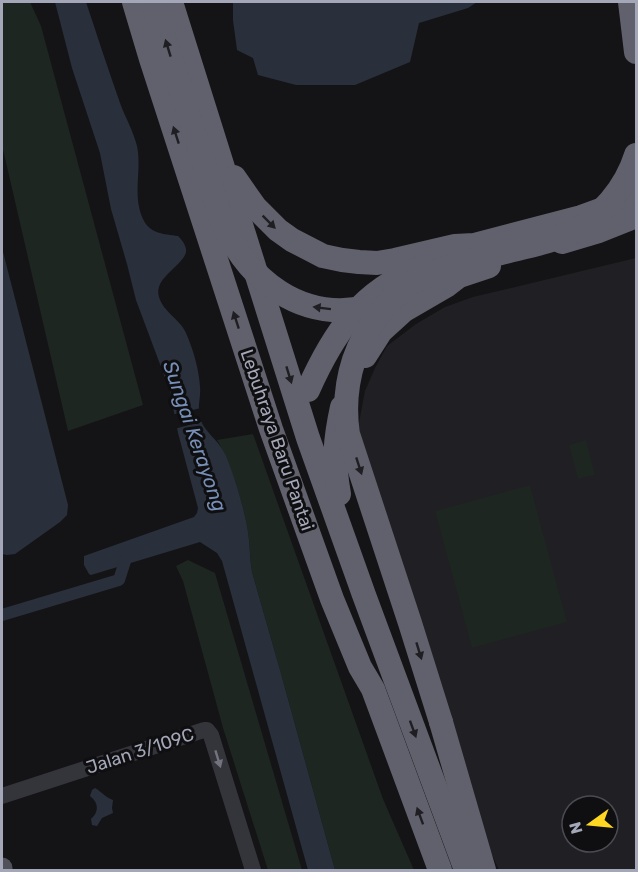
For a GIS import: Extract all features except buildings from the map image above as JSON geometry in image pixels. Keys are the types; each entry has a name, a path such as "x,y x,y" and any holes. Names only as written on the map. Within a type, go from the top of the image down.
{"highway":[{"name":"Lebuhraya Baru Pantai","path":"134,2 271,429 336,609 360,667 374,689 441,870"},
{"path":"153,2 229,238 256,274 268,285 289,298 315,307 341,310 368,307 443,279 459,276 598,231 635,202"},
{"name":"Lebuhraya Baru Pantai","path":"171,2 308,438 466,870"},
{"path":"630,2 636,52"},
{"path":"484,870 441,722 348,434 346,397 354,359 366,333 382,310 405,287 430,274 458,264 549,241 571,233 605,207 624,183 636,155"},
{"path":"221,159 255,207 278,230 323,256 342,260 377,263 455,246 474,245 635,202"},
{"path":"308,390 328,348 353,314 371,298 403,276 456,256 474,245"},
{"path":"364,595 354,543 340,502 336,474 335,449 344,399 354,375 381,331 403,311 459,276"},
{"path":"303,460 317,512 353,607 371,664 374,689"}],"street":[{"name":"Jalan 3/109C","path":"2,796 204,730 209,732 253,870"}],"shaded area":[{"path":"2,2 30,2 41,26 143,405 68,431 2,145"},
{"path":"636,258 636,870 499,870 488,846 362,455 359,423 365,391 387,346 416,324 445,307 473,297"},
{"path":"253,434 383,799 414,870 335,870 252,572 249,539 241,502 217,440"},
{"path":"586,440 595,475 578,479 569,445"},
{"path":"530,485 567,622 472,648 435,511"},
{"path":"188,560 215,573 302,870 268,870 223,728 183,581 176,566"}],"water":[{"name":"Sungai Kerayong","path":"55,2 86,2 137,146 138,201 143,219 153,230 178,236 186,248 184,257 160,284 159,297 161,303 180,324 189,339 199,380 200,418 223,451 237,486 248,531 252,572 335,870 308,870 222,561 217,553 200,542 91,575 84,565 84,556 194,517 198,508 178,433 170,391 136,300 111,209 100,153 72,68"},
{"path":"233,2 477,2 468,8 419,23 410,62 355,85 296,85 258,75 253,58 237,50"},
{"path":"2,248 68,505 67,515 60,522 15,554 7,555 2,554"},
{"path":"95,788 113,800 113,813 102,818 97,826 92,825 91,819 97,810 90,796"}],"pier":[{"path":"201,408 204,421 174,429 171,415"}],"waterway":[{"path":"2,615 119,580 128,552"}]}
